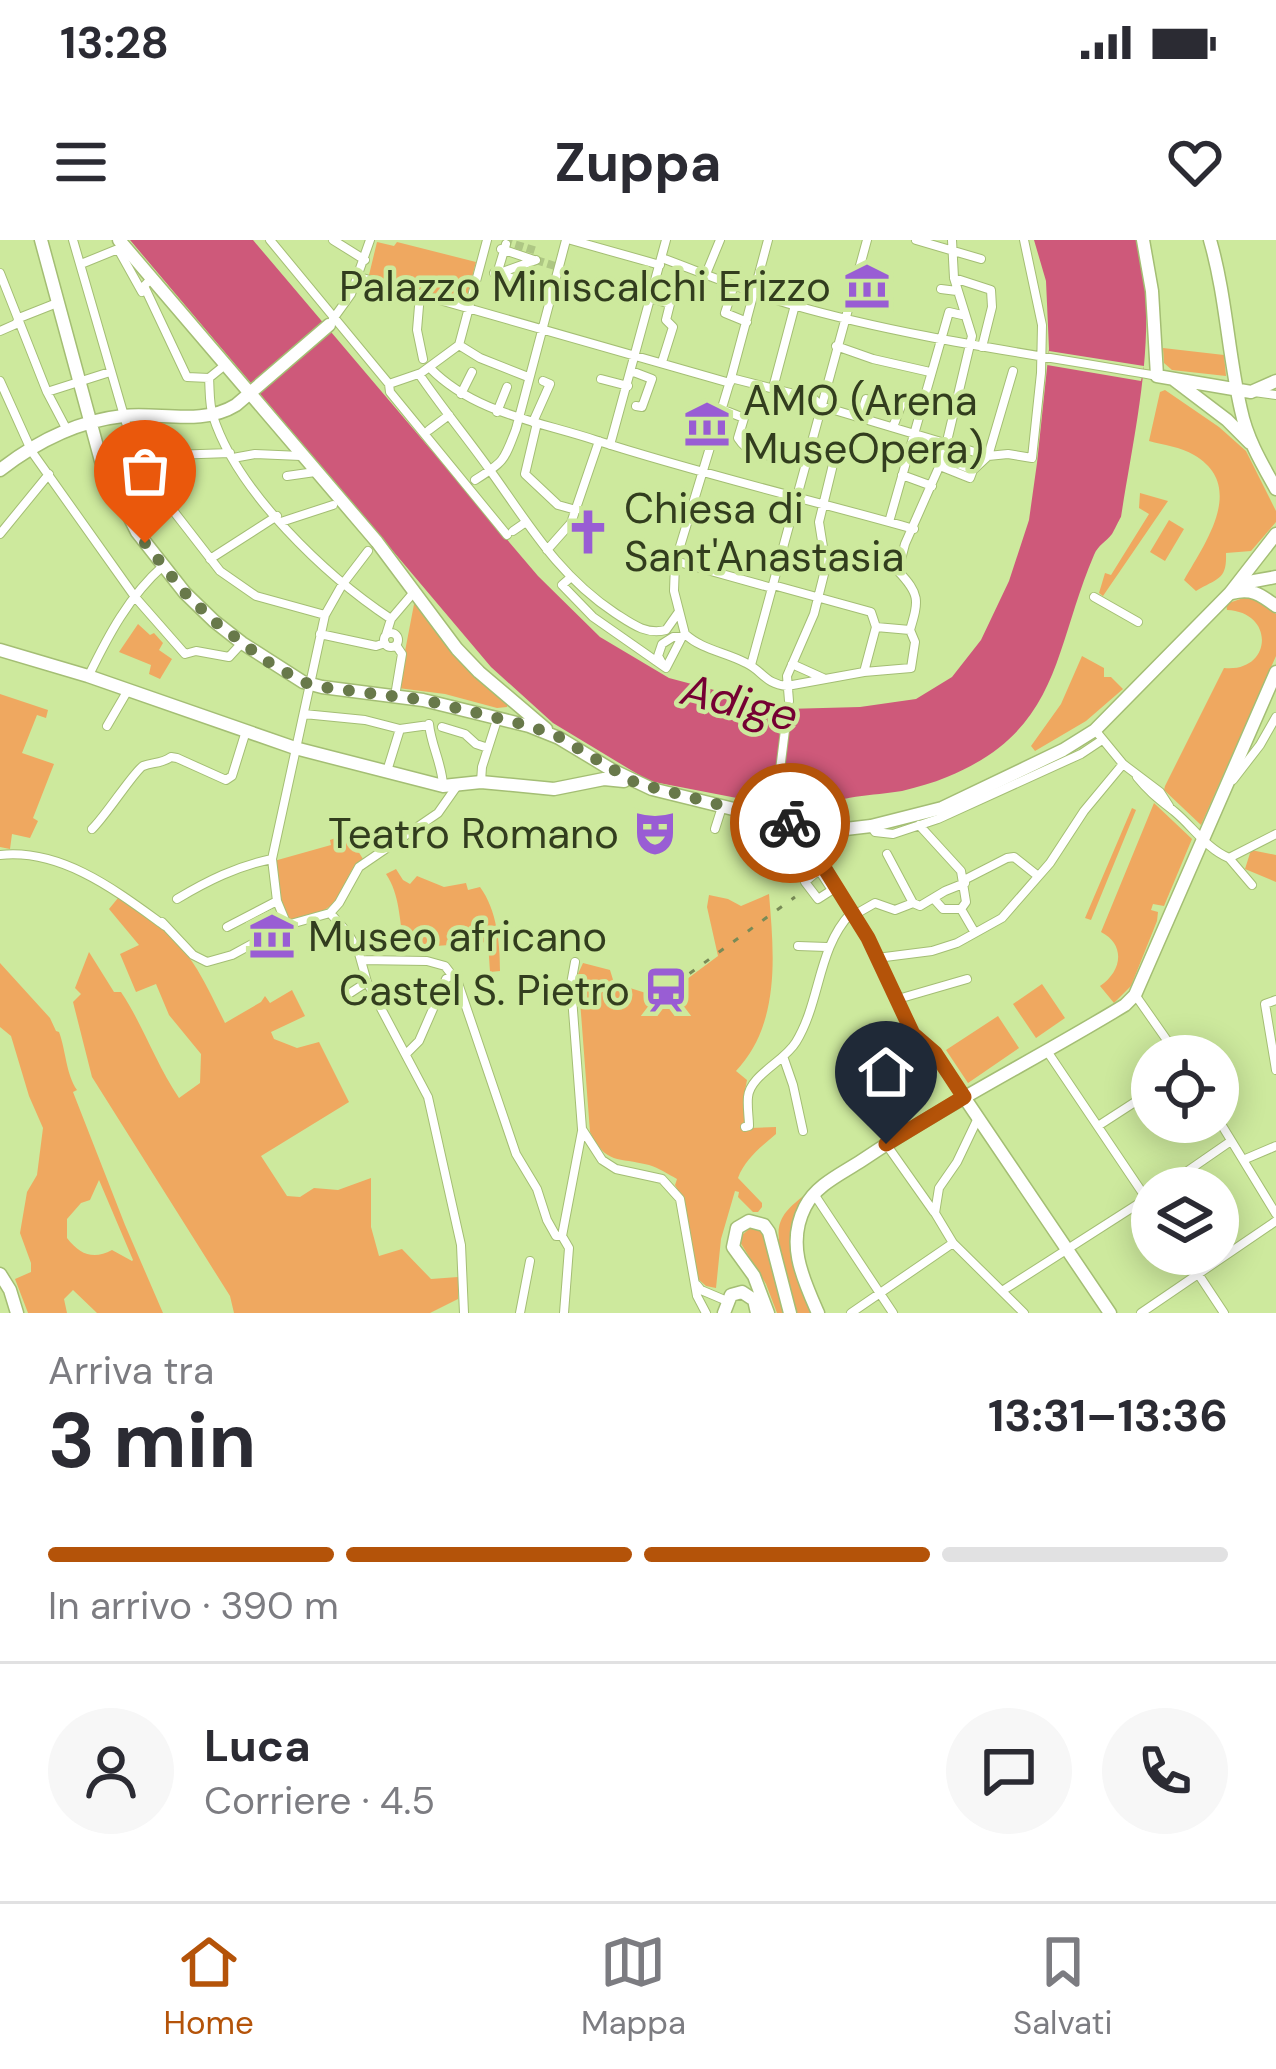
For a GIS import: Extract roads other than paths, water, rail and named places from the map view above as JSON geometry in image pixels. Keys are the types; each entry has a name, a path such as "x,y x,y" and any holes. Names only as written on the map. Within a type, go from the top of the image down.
{"street":[{"path":"41,240 101,460 137,532 204,613 276,667 312,685 424,700 551,734"},
{"path":"73,240 124,416 175,513 220,572 256,596 325,615"},
{"path":"270,240 331,322 389,384 390,392 510,533 526,522"},
{"path":"333,240 365,260"},
{"path":"236,405 331,322 359,278 370,240"},
{"path":"475,480 506,458 568,240 661,261 795,305 970,345 1276,395"},
{"path":"610,445 666,242 651,240"},
{"path":"706,274 720,240"},
{"path":"570,578 562,585 593,617 666,668 686,638 674,591 676,561 768,240"},
{"path":"751,664 867,240"},
{"path":"916,240 953,246 981,259"},
{"path":"359,278 814,399 821,406 988,457 1032,458 1044,357 1024,240"},
{"path":"1144,240 1157,376"},
{"path":"1210,240 1245,391 1241,410 1252,446 1276,489"},
{"path":"81,263 118,244"},
{"path":"118,244 225,365 254,389 260,408 416,591 466,660 551,734 608,775 801,826 837,830 942,808 1099,735"},
{"path":"118,244 187,377 209,378 225,365"},
{"path":"640,650 652,652 666,640 686,638 751,664 761,676 787,686 911,668 915,642 910,629 918,604 913,587 898,572 905,544 942,460 970,345 971,329 954,278 953,246"},
{"path":"389,384 419,374 426,363 459,345 493,258 518,280"},
{"path":"0,273 67,430"},
{"path":"954,278 991,290 992,307 982,346"},
{"path":"153,279 144,286 156,316"},
{"path":"531,284 552,290"},
{"path":"734,285 725,313 747,322"},
{"path":"941,289 957,291"},
{"path":"420,294 417,330 426,363 444,384 497,412 914,529"},
{"path":"651,298 670,304 666,320 673,328 662,362"},
{"path":"0,331 58,303"},
{"path":"773,388 795,305"},
{"path":"890,522 949,312 963,316"},
{"path":"459,345 528,377"},
{"path":"836,346 930,372"},
{"path":"631,371 652,379 642,407 636,406"},
{"path":"910,447 973,470 988,457 1013,371"},
{"path":"47,392 110,372"},
{"path":"461,394 472,372"},
{"path":"419,374 570,578 602,604 650,632 666,630 678,611"},
{"path":"1157,376 1198,398 1252,446"},
{"path":"209,378 213,415 231,455 279,519 342,585 391,620"},
{"path":"601,379 628,386"},
{"path":"0,381 30,448 135,597 185,654 196,651 229,657 237,639"},
{"path":"543,381 550,384 535,423 525,474 558,505 576,510"},
{"path":"1245,391 1276,381"},
{"path":"1198,398 1197,388 1205,384"},
{"path":"497,412 507,388"},
{"path":"893,427 904,395"},
{"path":"860,417 866,399"},
{"path":"0,470 30,448 92,423 124,416 213,415 246,402 260,408"},
{"path":"721,409 743,418 738,438 746,449 781,457"},
{"path":"428,434 448,416"},
{"path":"547,550 564,533 576,510 599,441"},
{"path":"776,816 787,676 814,614 826,566 819,521 836,452"},
{"path":"125,466 142,456 303,456"},
{"path":"287,476 317,472"},
{"path":"0,534 49,474"},
{"path":"902,475 932,486"},
{"path":"210,559 279,519 333,505"},
{"path":"871,826 875,832 893,834 920,825 1081,754 1107,719 1230,593 1276,534"},
{"path":"287,925 277,901 272,859 320,634 342,585 368,551"},
{"path":"1254,581 1258,555"},
{"path":"676,561 871,612 876,627 864,672"},
{"path":"88,676 110,631 163,566"},
{"path":"1230,593 1276,577"},
{"path":"320,634 376,646 416,591"},
{"path":"1230,593 1254,592 1276,606"},
{"path":"1094,597 1138,622"},
{"path":"395,696 402,654 397,641 399,612"},
{"path":"622,638 629,626"},
{"path":"876,627 910,629"},
{"path":"385,639 391,647 397,641"},
{"path":"663,666 658,656 666,640"},
{"path":"0,650 296,748 386,772 451,785 481,782 554,789 608,775"},
{"path":"792,664 823,678"},
{"path":"818,1313 798,1264 796,1240 799,1220 813,1193 1135,995 1276,673"},
{"path":"107,726 128,690"},
{"path":"481,782 498,717 509,712 512,700"},
{"path":"304,715 364,720 400,729 429,724 431,743 451,785"},
{"path":"1224,792 1276,717"},
{"path":"1107,719 1109,749"},
{"path":"442,727 488,748"},
{"path":"386,772 400,729"},
{"path":"1250,736 1269,730"},
{"path":"92,829 143,766 171,757 226,780 232,776 246,731"},
{"path":"1099,735 1123,764 1160,792 1172,810 1215,852 1229,857 1252,885"},
{"path":"877,958 932,951 1002,919 1123,764"},
{"path":"153,912 193,956 207,962 225,958 287,925 330,913 359,867 438,813 451,785"},
{"path":"715,829 722,806"},
{"path":"920,825 961,872 966,902 961,909"},
{"path":"801,826 803,840 868,938 911,1030 964,1097 1110,1313"},
{"path":"1229,857 1276,834"},
{"path":"887,854 913,903 920,906 1007,858 1014,857 1038,876"},
{"path":"0,855 34,856 95,878 166,926"},
{"path":"177,899 210,880 272,859"},
{"path":"934,898 947,910 961,909"},
{"path":"227,926 277,901"},
{"path":"745,1127 748,1093 799,1038 827,947 841,923 875,904 895,910 913,903"},
{"path":"961,909 975,933"},
{"path":"330,913 351,937 366,979 428,1097 461,1246 464,1313"},
{"path":"798,946 827,947"},
{"path":"361,960 427,961 445,966 458,982 516,1154 537,1190 547,1220 556,1236 562,1236"},
{"path":"564,1313 569,1248 562,1236 582,1129 572,984 575,962"},
{"path":"406,1054 419,1041 452,974"},
{"path":"344,997 366,979"},
{"path":"898,999 967,980"},
{"path":"1135,995 1163,1035"},
{"path":"1276,1000 1265,1004 1276,1070"},
{"path":"902,1061 929,1048"},
{"path":"1047,1051 1131,1173"},
{"path":"784,1059 803,1130"},
{"path":"1098,1126 1131,1105"},
{"path":"935,1213 940,1188 978,1118"},
{"path":"582,1129 602,1160 616,1169 662,1180 680,1199 697,1296 706,1313"},
{"path":"1193,1167 1229,1143"},
{"path":"1233,1143 1276,1218 1239,1245"},
{"path":"886,1144 953,1243 1024,1313"},
{"path":"1243,1160 1276,1146"},
{"path":"813,1193 893,1313"},
{"path":"1002,1291 1131,1211"},
{"path":"768,1313 754,1276 734,1247 736,1228 748,1221 764,1225 769,1232 790,1313"},
{"path":"850,1313 953,1243"},
{"path":"520,1313 530,1261"},
{"path":"0,1274 17,1313"},
{"path":"1141,1313 1199,1275 1224,1313"},
{"path":"696,1284 726,1307 736,1292 749,1295 757,1313"}],"water":[{"name":"Adige","path":"130,240 253,240 538,576 600,637 669,678 786,709 860,707 916,699 952,677 981,640 1009,581 1029,520 1049,349 1046,281 1034,240 1138,240 1146,344 1121,517 1094,555 1060,655 1033,711 984,758 931,783 844,799 814,813 649,781 553,723 491,667"}],"tunnel":[{"path":"504,241 537,251"},
{"path":"536,260 555,266"}],"railway":[{"path":"675,984 795,897"}],"place":[{"name":"Palazzo Miniscalchi Erizzo","path":"867,286"},
{"name":"AMO (Arena MuseOpera)","path":"707,424"},
{"name":"Chiesa di Sant'Anastasia","path":"588,532"},
{"name":"Teatro Romano","path":"655,833"},
{"name":"Museo africano","path":"272,936"},
{"name":"Castel S. Pietro","path":"666,990"}]}
